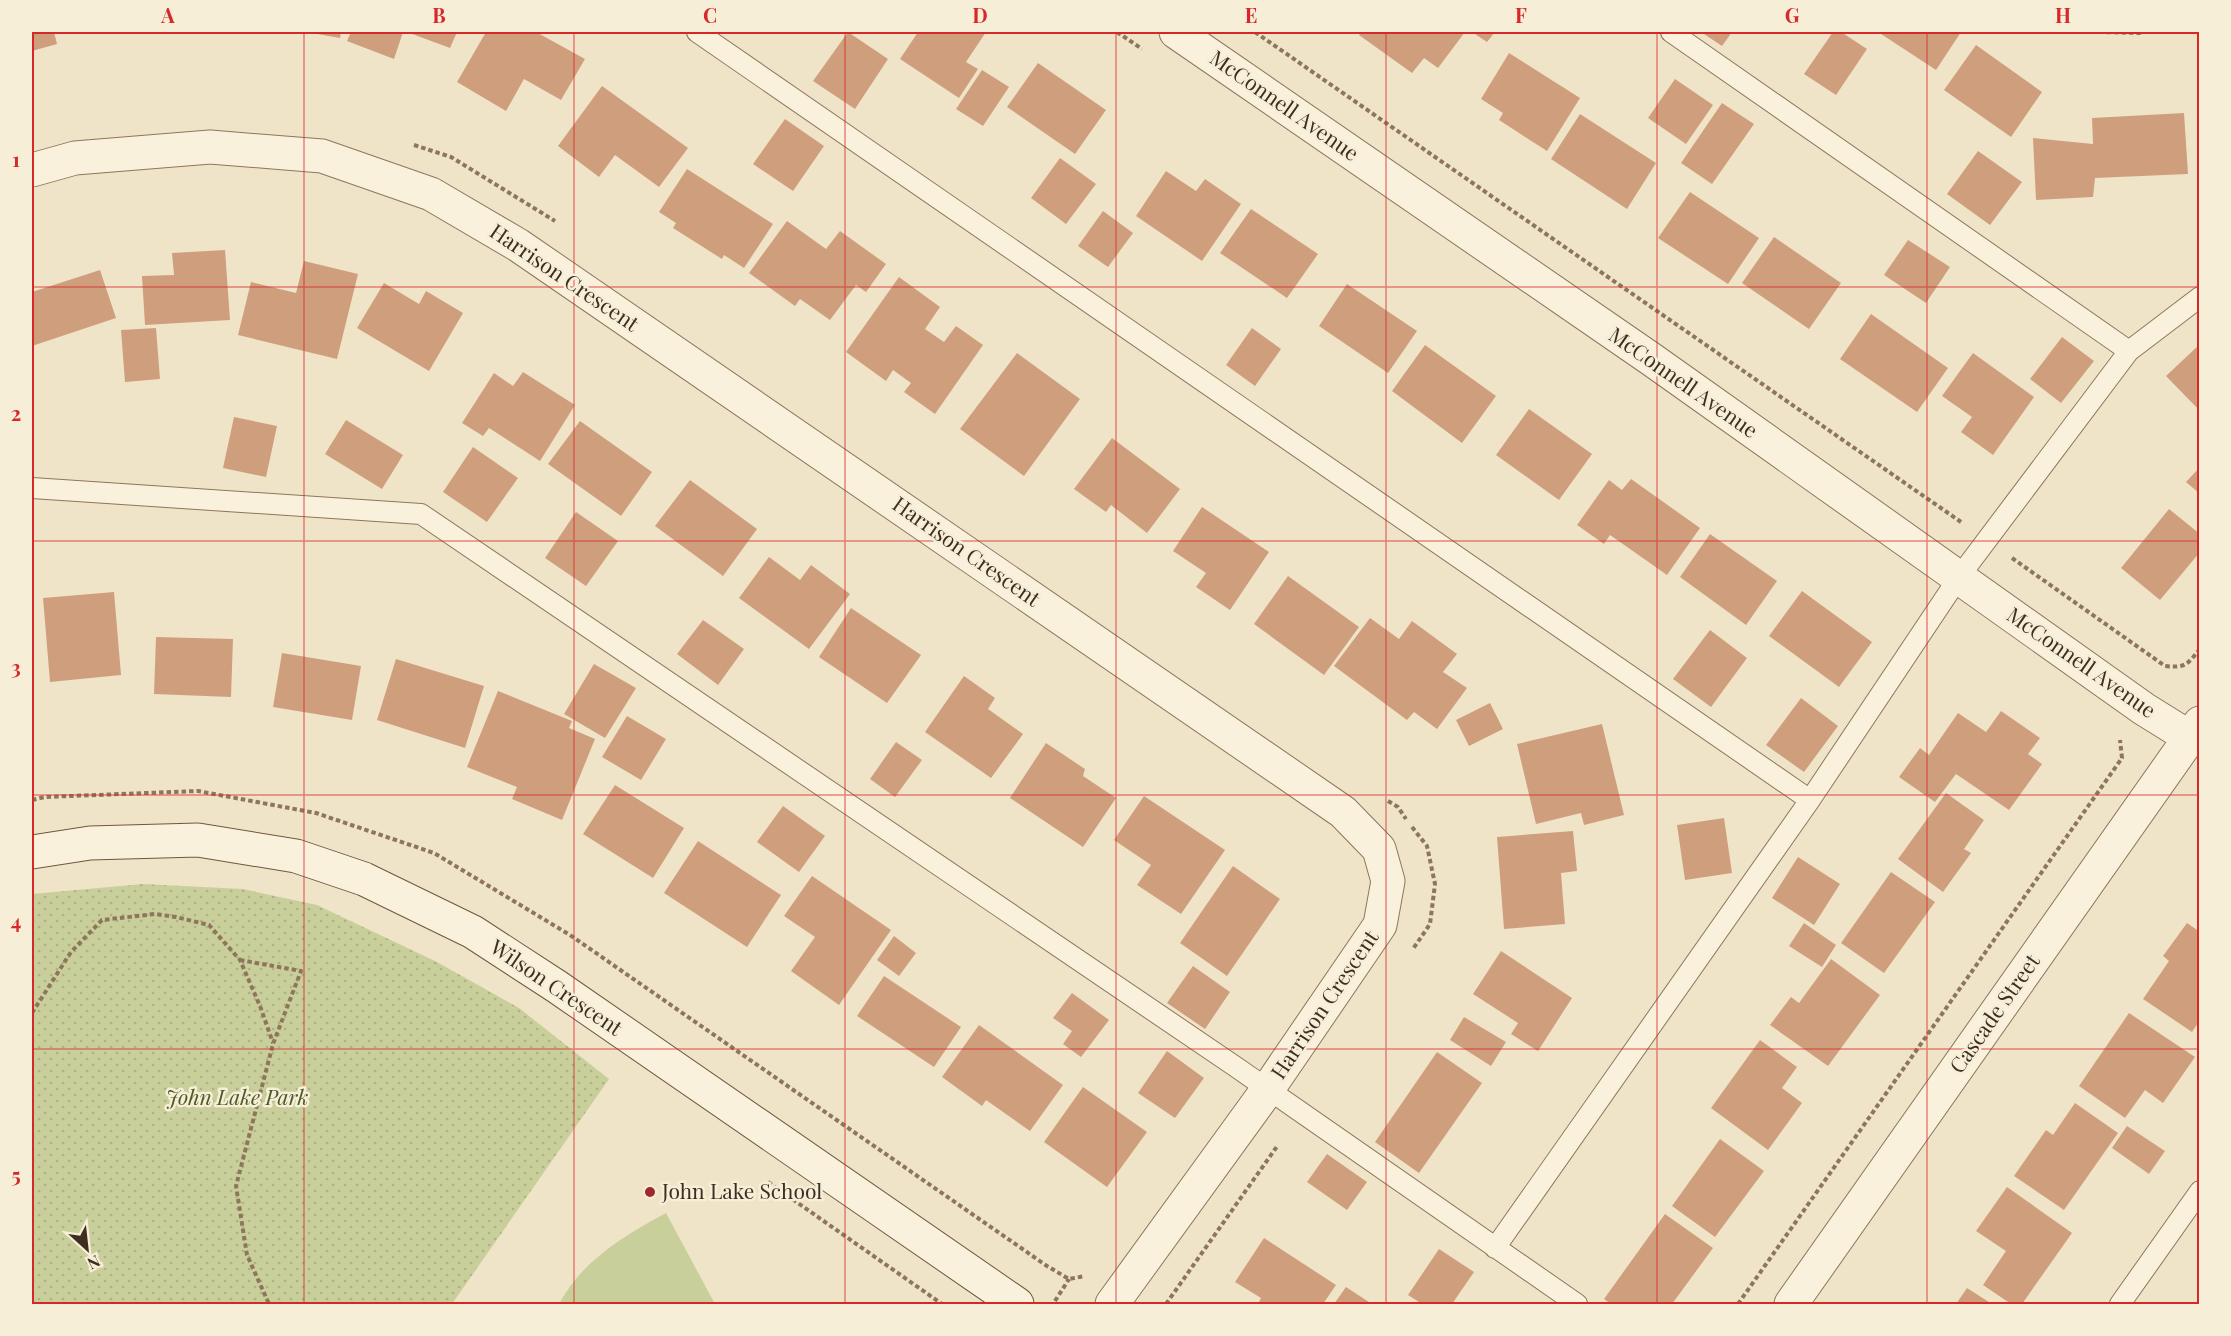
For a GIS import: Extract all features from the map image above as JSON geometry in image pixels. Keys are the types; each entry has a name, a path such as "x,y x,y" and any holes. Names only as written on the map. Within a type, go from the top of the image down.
{"street":[{"name":"McConnell Avenue","path":"1195,37 2144,709 2194,730"},
{"name":"Harrison Crescent","path":"32,170 75,158 210,147 321,156 431,194 518,244 1343,812 1379,849 1388,881 1380,925 1268,1089 1112,1305"},
{"name":"Cascade Street","path":"1791,1305 2194,730"},
{"name":"Wilson Crescent","path":"32,852 90,843 198,840 296,856 364,879 473,932 556,986 1017,1305"}],"lane":[{"path":"697,32 1810,800"},
{"path":"1671,32 2129,351"},
{"path":"1495,1248 1810,800 1959,577 2129,351 2199,297"},
{"path":"32,488 421,514 1268,1089 1577,1305"},
{"path":"2120,1305 2199,1191"}],"path":[{"path":"1117,32 1146,52"},
{"path":"1255,32 2165,666 2180,667 2189,662 2199,649"},
{"path":"2099,32 2143,32"},
{"path":"1738,1305 2122,758 2120,736"},
{"path":"32,1013 71,952 102,920 155,914 209,925 240,960 273,1044"},
{"path":"240,960 301,971 273,1044 236,1186 247,1255 269,1305"},
{"path":"766,1181 942,1305"},
{"path":"1052,1305 1069,1279"}],"green space":[{"name":"John Lake Park","path":"143,884 243,889 317,905 437,962 519,1008 609,1079 452,1304 32,1304 32,894"},
{"path":"666,1213 715,1304 559,1304 579,1275 592,1262 634,1231"}],"building":[{"path":"32,32 54,32 57,44 32,51"},
{"path":"306,32 341,32 340,38"},
{"path":"351,32 403,32 394,59 347,41"},
{"path":"407,32 457,32 450,48"},
{"path":"486,32 536,32 585,59 561,100 524,79 506,111 457,82"},
{"path":"848,32 888,59 855,109 813,81"},
{"path":"918,32 986,32 966,62 978,69 959,98 900,59"},
{"path":"1361,32 1465,32 1438,68 1424,58 1412,73 1359,35"},
{"path":"1472,32 1495,32 1487,42"},
{"path":"1701,32 1732,32 1722,46"},
{"path":"1833,32 1841,32 1867,49 1836,95 1804,74"},
{"path":"1878,32 1961,32 1936,70"},
{"path":"1976,45 2042,92 2011,137 1944,90"},
{"path":"1509,53 1580,98 1547,151 1499,120 1503,113 1481,99"},
{"path":"1038,63 1106,110 1075,154 1007,107"},
{"path":"982,70 1009,87 983,126 956,109"},
{"path":"1675,79 1713,105 1686,144 1648,118"},
{"path":"602,86 688,148 659,187 615,155 599,177 558,146"},
{"path":"1722,103 1754,124 1712,184 1681,163"},
{"path":"2184,113 2188,174 2095,178 2093,197 2036,200 2033,138 2093,144 2092,118"},
{"path":"1580,114 1656,163 1627,209 1551,159"},
{"path":"785,119 824,146 793,191 753,164"},
{"path":"1978,151 2022,182 1990,225 1947,194"},
{"path":"1060,158 1096,184 1066,224 1031,198"},
{"path":"687,169 773,224 744,268 724,255 722,259 673,228 676,223 659,212"},
{"path":"1166,171 1196,191 1205,179 1241,204 1202,261 1136,216"},
{"path":"1690,192 1759,238 1728,284 1658,238"},
{"path":"1251,209 1318,254 1287,298 1220,253"},
{"path":"1103,211 1133,233 1108,267 1078,246"},
{"path":"787,221 826,249 840,231 886,264 866,292 856,285 830,320 800,299 795,306 749,273"},
{"path":"1774,237 1841,283 1809,329 1742,283"},
{"path":"1908,240 1950,267 1926,303 1884,275"},
{"path":"225,250 230,320 145,325 142,276 174,275 172,253"},
{"path":"304,261 358,274 337,359 238,335 251,282 296,293"},
{"path":"100,270 116,318 32,346 32,292"},
{"path":"899,277 940,307 925,329 944,342 956,326 983,345 935,414 904,392 911,383 893,370 886,381 846,352"},
{"path":"384,283 419,304 426,291 463,313 429,371 357,328"},
{"path":"1347,284 1417,331 1388,373 1319,326"},
{"path":"1871,314 1948,368 1917,412 1840,359"},
{"path":"156,328 160,379 125,382 121,330"},
{"path":"1252,328 1281,349 1255,386 1226,365"},
{"path":"2062,337 2094,361 2061,403 2030,379"},
{"path":"2200,344 2200,411 2166,376"},
{"path":"1425,345 1496,396 1462,443 1392,391"},
{"path":"1017,353 1080,399 1024,476 960,429"},
{"path":"1973,353 2034,397 1993,455 1961,432 1972,417 1942,396"},
{"path":"523,372 575,405 540,461 489,428 483,436 462,423 494,373 513,386"},
{"path":"1529,409 1592,454 1559,500 1496,455"},
{"path":"234,417 277,426 266,477 223,468"},
{"path":"346,420 403,455 382,489 325,454"},
{"path":"580,421 652,472 621,516 548,464"},
{"path":"1112,438 1180,489 1147,533 1111,505 1106,512 1074,489"},
{"path":"473,447 518,478 487,522 443,492"},
{"path":"2200,467 2200,494 2186,482"},
{"path":"1631,479 1700,528 1667,575 1610,535 1604,544 1577,525 1609,480 1622,490"},
{"path":"690,480 757,529 723,576 655,526"},
{"path":"1202,507 1269,552 1230,610 1196,587 1206,573 1173,551"},
{"path":"2169,509 2200,534 2200,552 2160,600 2121,568"},
{"path":"576,512 618,541 586,586 545,558"},
{"path":"1710,534 1777,581 1746,625 1680,577"},
{"path":"769,557 800,580 811,565 850,594 809,649 739,598"},
{"path":"1288,576 1359,627 1324,675 1254,624"},
{"path":"1802,591 1872,642 1839,687 1769,636"},
{"path":"114,592 121,675 50,682 43,598"},
{"path":"851,608 921,655 887,703 819,657"},
{"path":"1370,618 1399,639 1412,621 1457,654 1443,672 1467,688 1437,729 1414,712 1407,720 1334,666"},
{"path":"703,620 744,649 718,685 677,654"},
{"path":"1710,630 1747,658 1711,707 1673,679"},
{"path":"156,637 233,639 231,697 154,694"},
{"path":"282,653 361,666 352,720 273,707"},
{"path":"396,659 484,686 465,748 377,720"},
{"path":"594,664 636,688 605,738 564,714"},
{"path":"964,676 995,698 988,709 1023,734 991,778 925,732"},
{"path":"498,691 572,721 569,728 595,739 562,820 512,799 517,787 467,767"},
{"path":"1801,698 1838,726 1804,772 1766,745"},
{"path":"1490,703 1503,729 1469,746 1456,720"},
{"path":"2001,711 2040,738 2028,754 2042,764 2009,810 1956,774 1935,802 1899,777 1920,748 1929,755 1958,713 1986,732"},
{"path":"627,716 666,739 641,780 602,757"},
{"path":"1602,724 1624,815 1584,825 1581,813 1536,824 1517,744"},
{"path":"896,742 922,760 895,797 870,779"},
{"path":"1046,743 1085,769 1083,776 1116,798 1083,847 1010,798"},
{"path":"615,785 684,828 653,878 583,834"},
{"path":"1946,793 1984,820 1964,849 1971,853 1943,892 1898,859"},
{"path":"1144,796 1225,850 1181,914 1137,885 1151,865 1114,840"},
{"path":"783,806 825,836 799,872 757,842"},
{"path":"1724,818 1732,873 1685,880 1677,825"},
{"path":"1573,831 1577,871 1561,873 1565,924 1504,929 1497,837"},
{"path":"698,841 781,895 747,947 664,893"},
{"path":"1798,857 1840,884 1814,925 1772,898"},
{"path":"1233,866 1280,899 1227,976 1180,943"},
{"path":"1891,872 1935,902 1884,973 1841,943"},
{"path":"812,876 891,930 839,1005 791,971 815,937 784,916"},
{"path":"1804,923 1836,945 1822,967 1789,946"},
{"path":"2187,923 2200,932 2200,1020 2192,1032 2143,999 2169,961 2163,956"},
{"path":"894,936 916,953 899,976 877,960"},
{"path":"1501,951 1572,998 1538,1051 1511,1034 1518,1023 1473,994"},
{"path":"1831,959 1880,995 1828,1066 1770,1025 1791,997 1799,1003"},
{"path":"1193,966 1230,992 1205,1029 1167,1003"},
{"path":"884,976 961,1027 934,1067 857,1016"},
{"path":"1072,993 1109,1020 1081,1057 1063,1044 1072,1031 1053,1018"},
{"path":"2129,1013 2195,1057 2163,1103 2145,1090 2125,1118 2079,1086"},
{"path":"1464,1017 1506,1042 1491,1066 1450,1040"},
{"path":"979,1025 1063,1085 1030,1131 986,1100 982,1106 942,1077"},
{"path":"1760,1040 1797,1067 1782,1088 1802,1103 1768,1150 1711,1108"},
{"path":"1167,1051 1204,1078 1175,1118 1138,1093"},
{"path":"1437,1052 1482,1083 1419,1173 1375,1142"},
{"path":"1083,1087 1147,1132 1107,1187 1044,1142"},
{"path":"2075,1103 2118,1133 2064,1210 2014,1176 2046,1130 2053,1135"},
{"path":"2127,1126 2165,1151 2149,1174 2112,1148"},
{"path":"1720,1139 1764,1171 1715,1237 1672,1206"},
{"path":"1327,1154 1367,1182 1347,1210 1307,1182"},
{"path":"2007,1187 2072,1233 2022,1304 2011,1304 1983,1285 2006,1251 1976,1231"},
{"path":"1665,1214 1713,1248 1672,1304 1611,1304 1604,1299"},
{"path":"1264,1238 1336,1285 1323,1304 1258,1304 1261,1298 1235,1282"},
{"path":"1439,1249 1474,1272 1452,1304 1422,1304 1408,1295"},
{"path":"1346,1287 1372,1304 1334,1304"},
{"path":"1967,1288 1992,1304 1956,1304"}],"place":[{"name":"John Lake School","path":"650,1192"}]}
